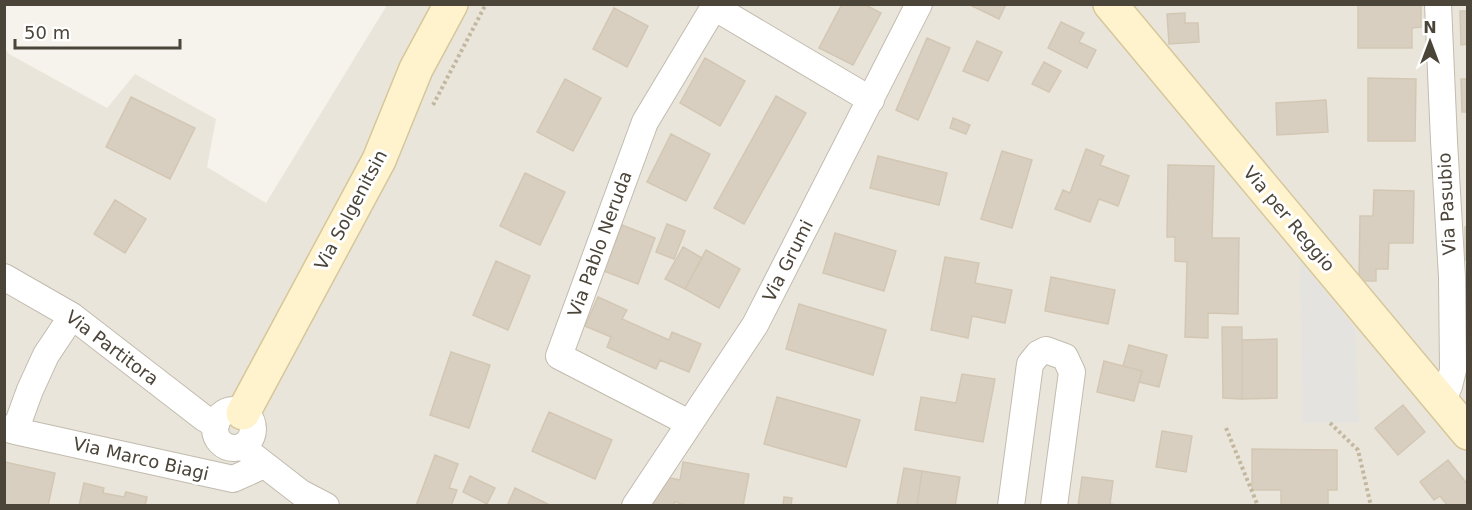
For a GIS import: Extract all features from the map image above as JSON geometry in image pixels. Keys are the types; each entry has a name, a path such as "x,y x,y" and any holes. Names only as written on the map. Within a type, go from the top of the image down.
{"street":[{"name":"Via Solgenitsin","path":"235,427 379,160 416,69 451,4"},
{"name":"Via Grumi","path":"635,506 755,325 919,4"},
{"name":"Via per Reggio","path":"1110,4 1467,433"},
{"name":"Via Pasubio","path":"1438,4 1452,277 1453,370 1442,402"},
{"name":"Via Pablo Neruda","path":"689,423 560,356 645,122 714,6 871,100"},
{"name":"Via Partitora","path":"4,277 72,316 204,418 235,427 249,453 301,493 326,506"},
{"name":"Via Marco Biagi","path":"72,316 45,354 10,430 233,480 264,465"},
{"path":"1011,506 1030,364 1038,354 1046,350 1065,357 1072,372 1054,506"}],"path":[{"path":"428,114 486,4"},
{"path":"1330,423 1358,450 1371,498 1371,506"},
{"path":"1226,428 1258,506"}],"shaded area":[{"path":"387,5 1467,5 1467,505 5,505 4,47 9,54 107,108 135,74 216,119 207,167 266,203"},
{"path":"1300,260 1355,329 1359,423 1302,423"}],"building":[{"path":"842,4 864,4 881,13 853,65 819,48"},
{"path":"968,4 1006,4 999,19"},
{"path":"1358,4 1421,4 1421,27 1412,28 1412,48 1358,48"},
{"path":"614,8 648,26 627,67 593,49"},
{"path":"1460,11 1468,11 1468,44 1461,45"},
{"path":"1185,13 1185,23 1198,23 1199,42 1169,44 1167,14"},
{"path":"1061,22 1084,33 1079,42 1096,50 1087,68 1048,48"},
{"path":"927,38 950,48 918,120 896,110"},
{"path":"977,41 1002,52 988,81 963,71"},
{"path":"705,58 745,81 720,126 680,103"},
{"path":"1044,62 1061,71 1049,92 1032,84"},
{"path":"1368,78 1416,79 1415,141 1368,141"},
{"path":"565,79 601,98 573,151 537,132"},
{"path":"1461,79 1468,79 1468,112 1462,112"},
{"path":"776,96 806,113 744,224 714,208"},
{"path":"131,97 195,128 170,179 106,147"},
{"path":"1326,100 1328,132 1277,135 1276,103"},
{"path":"953,118 970,125 966,134 950,128"},
{"path":"671,134 710,154 686,201 647,182"},
{"path":"1086,149 1104,156 1100,165 1129,176 1118,206 1099,199 1090,222 1055,209 1063,190 1070,193"},
{"path":"1002,151 1032,160 1012,228 981,219"},
{"path":"878,156 947,173 939,205 870,188"},
{"path":"1168,165 1214,166 1212,238 1239,238 1238,314 1208,313 1208,338 1185,337 1187,262 1175,261 1175,237 1167,237"},
{"path":"525,173 565,192 540,245 500,226"},
{"path":"1374,190 1414,191 1413,243 1389,243 1388,269 1376,269 1376,281 1359,281 1360,216 1373,216"},
{"path":"115,200 146,219 125,253 94,234"},
{"path":"667,224 685,231 674,259 656,252"},
{"path":"622,225 655,238 638,284 604,271"},
{"path":"1465,227 1468,227 1468,260 1465,260"},
{"path":"835,233 896,251 884,291 823,273"},
{"path":"683,247 702,258 685,289 665,279"},
{"path":"706,250 740,269 719,308 685,289"},
{"path":"945,257 979,263 975,283 1012,290 1005,323 972,316 968,338 931,330"},
{"path":"496,261 530,276 508,330 473,315"},
{"path":"1051,277 1115,290 1108,324 1045,311"},
{"path":"598,297 627,310 622,319 669,340 672,332 701,344 689,372 660,360 656,369 607,347 611,337 585,326"},
{"path":"799,304 886,330 873,375 786,349"},
{"path":"1222,327 1242,327 1242,399 1223,398"},
{"path":"1277,339 1277,398 1242,399 1242,340"},
{"path":"1129,345 1167,355 1159,387 1139,382 1142,371 1123,366"},
{"path":"451,352 490,365 469,428 430,415"},
{"path":"1104,361 1142,371 1134,401 1097,392"},
{"path":"962,374 995,379 983,442 915,430 921,397 956,403"},
{"path":"777,397 860,420 846,467 764,444"},
{"path":"1403,405 1425,432 1398,455 1375,428"},
{"path":"549,412 612,440 595,479 532,451"},
{"path":"1162,431 1192,436 1186,472 1156,467"},
{"path":"1252,449 1337,450 1337,490 1328,490 1328,506 1281,506 1281,490 1252,490"},
{"path":"435,455 458,464 449,488 457,490 451,506 416,506"},
{"path":"1448,460 1468,485 1468,503 1465,506 1448,506 1440,496 1434,500 1420,482"},
{"path":"5,462 55,473 48,506 4,506"},
{"path":"683,462 749,474 743,506 689,506 675,502 673,506 650,506 666,477 680,480"},
{"path":"904,468 922,471 917,506 897,505"},
{"path":"922,471 960,477 955,506 917,506"},
{"path":"470,476 495,488 487,504 463,492"},
{"path":"1082,477 1113,481 1110,504 1122,506 1078,506"},
{"path":"84,483 104,488 103,493 124,497 126,492 147,497 145,506 79,506"},
{"path":"515,488 548,504 547,506 507,506"},
{"path":"784,497 792,498 791,506 783,506"}]}
